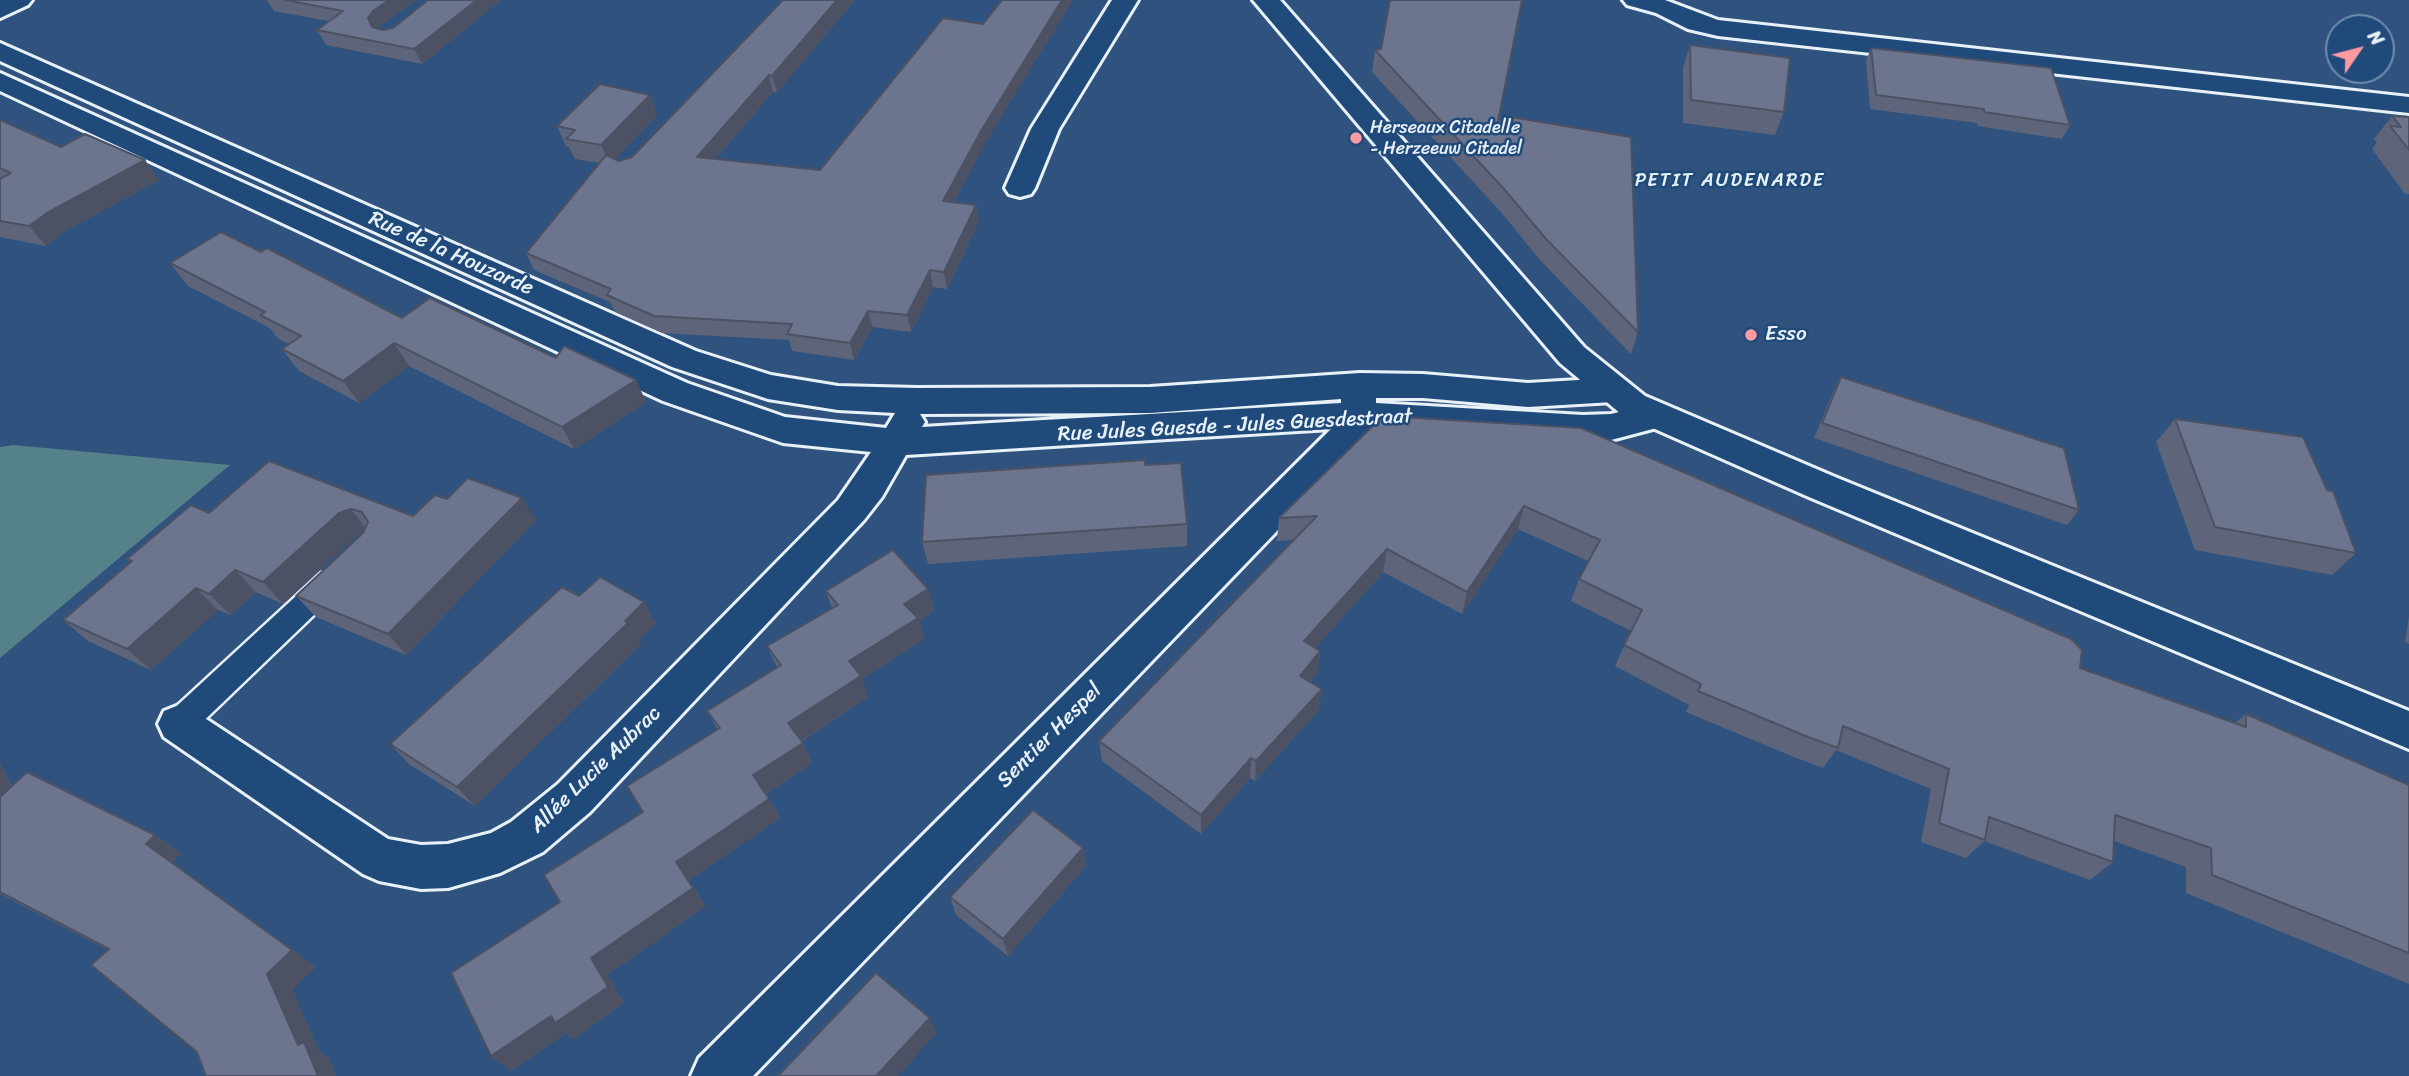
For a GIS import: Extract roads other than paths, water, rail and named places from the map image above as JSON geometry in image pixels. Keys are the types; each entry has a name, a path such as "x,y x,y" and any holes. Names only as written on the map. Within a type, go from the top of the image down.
{"street":[{"path":"0,10 19,0"},
{"path":"1020,188 1045,130 1125,0"},
{"path":"1266,0 1572,355 1613,390 1655,416 2409,730"},
{"path":"1636,0 1718,28 2409,106"},
{"name":"Rue de la Houzarde","path":"0,51 708,369 802,394 918,401"},
{"name":"Rue de la Houzarde","path":"0,81 675,392 783,430 897,442"},
{"name":"Rue Jules Guesde - Jules Guesdestraat","path":"897,442 1006,438 1359,400 1423,386 1528,395 1613,390"},
{"name":"Rue Jules Guesde - Jules Guesdestraat","path":"918,401 1359,400 1583,428 1611,427 1655,416"},
{"name":"Sentier Hespel","path":"717,1076 1336,447 1351,431 1359,400"},
{"name":"Allée Lucie Aubrac","path":"179,724 379,859 421,867 448,866 500,852 527,837 573,799 851,510 897,442 918,401"}],"lane":[{"path":"179,724 349,564"}],"place":[{"name":"Herseaux Citadelle - Herzeeuw Citadel","path":"1356,138"},
{"name":"Esso","path":"1751,335"}],"district":[{"name":"PETIT AUDENARDE","path":"1730,181"}]}
